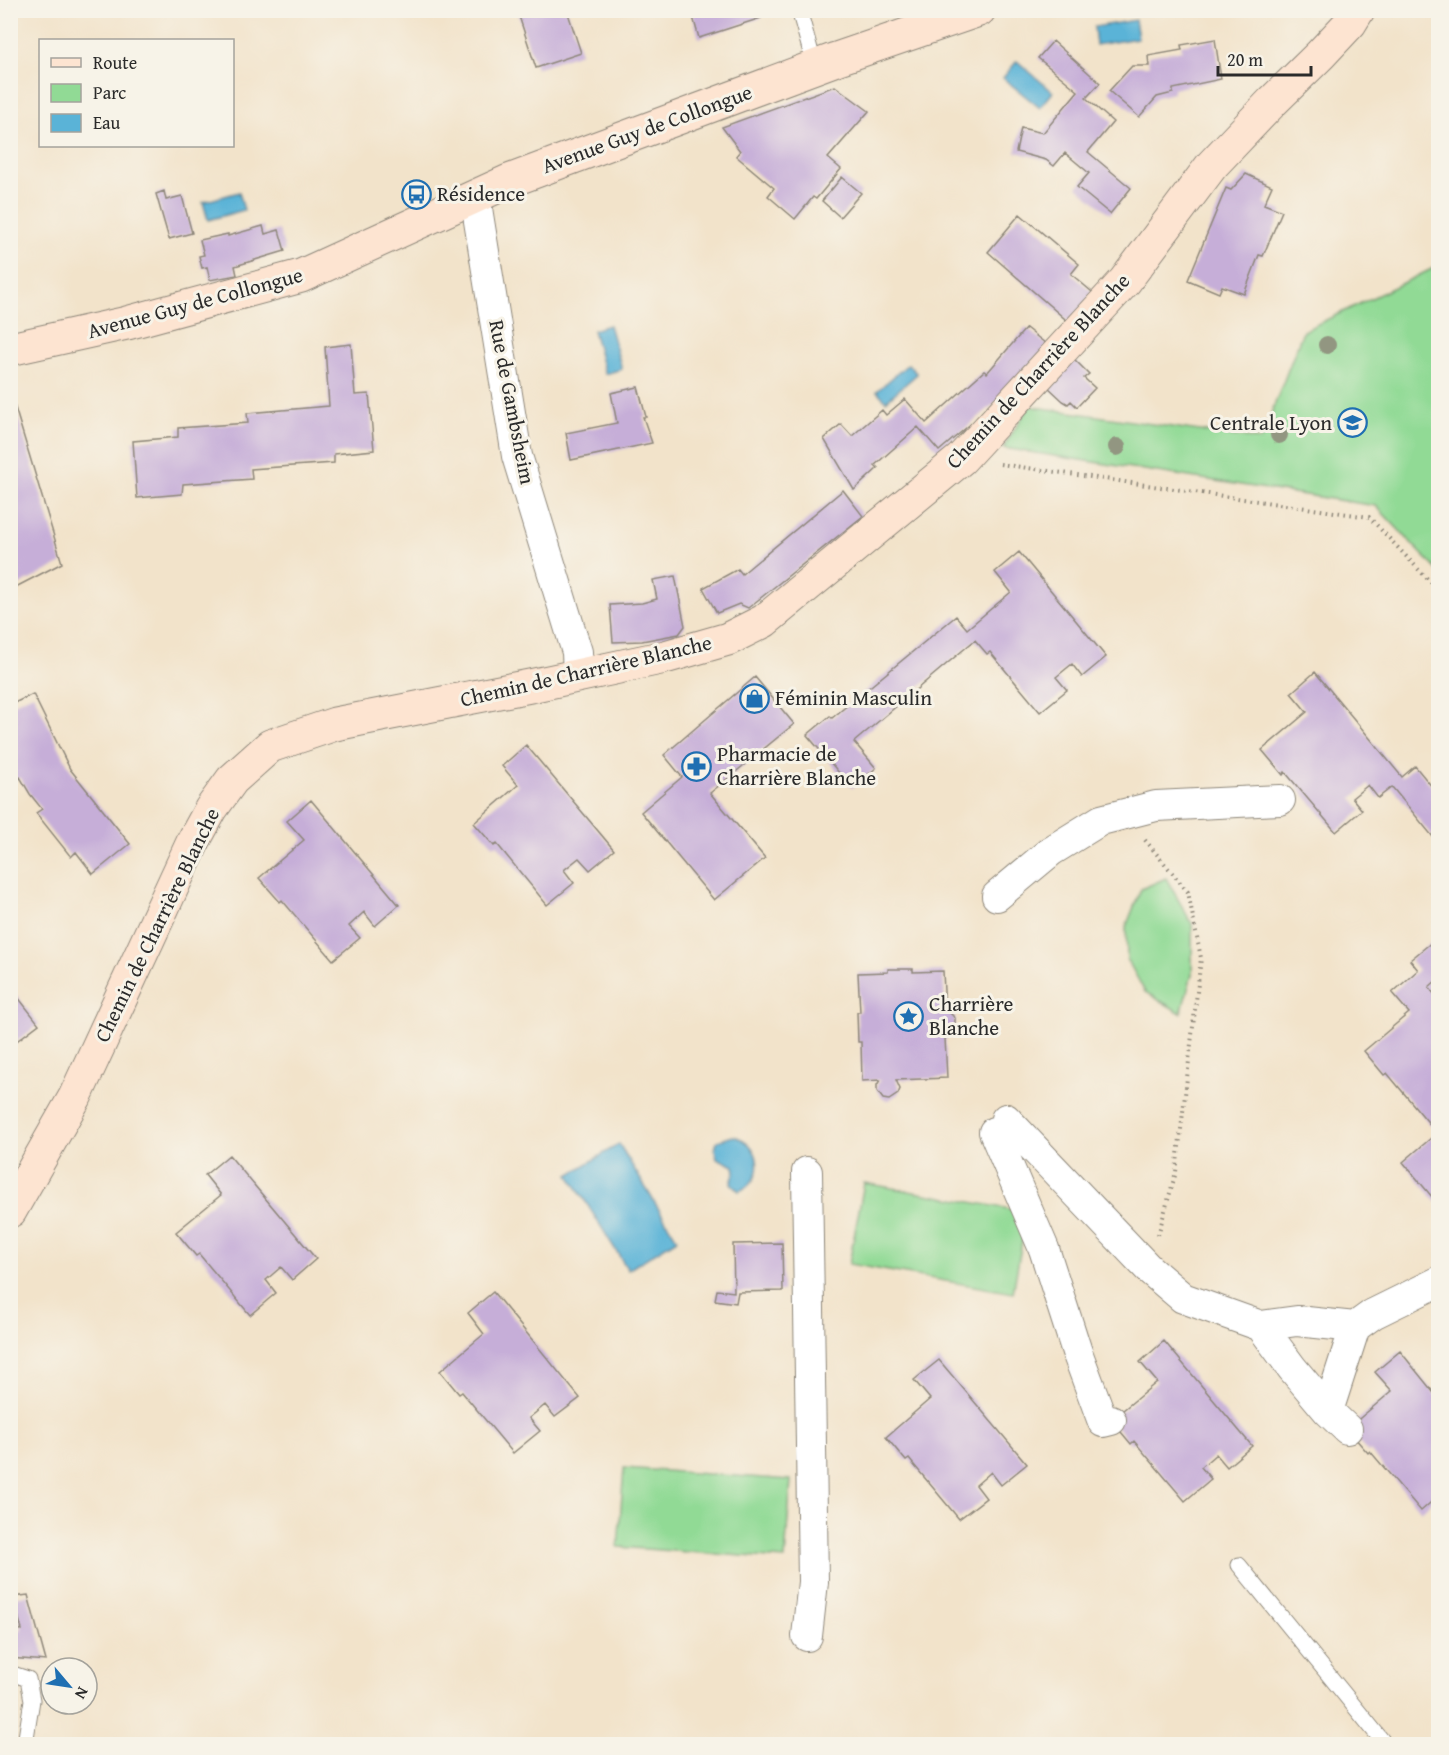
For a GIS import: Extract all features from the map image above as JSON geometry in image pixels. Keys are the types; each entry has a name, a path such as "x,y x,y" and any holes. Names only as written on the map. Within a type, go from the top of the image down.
{"street":[{"name":"Avenue Guy de Collongue","path":"10,349 128,323 301,276 509,181 815,67 979,10"},
{"name":"Chemin de Charrière Blanche","path":"10,1211 75,1097 210,809 232,780 270,746 334,724 704,647 728,639 764,621 961,459 1125,281 1212,165 1320,55 1350,23 1358,10"},
{"name":"Rue de Gambsheim","path":"475,196 517,456 577,652 578,675"},
{"path":"997,896 1051,851 1101,820 1156,806 1280,800"},
{"path":"1111,1420 1102,1422 1000,1125 1149,1269 1183,1298 1261,1326 1297,1321 1355,1327 1373,1314 1438,1282"},
{"path":"807,1172 813,1582 807,1636"},
{"path":"1261,1326 1292,1368 1338,1420 1355,1327"}],"lane":[{"path":"799,10 815,67"},
{"path":"1239,1565 1385,1744"},
{"path":"10,1673 28,1679 32,1700 25,1744"}],"path":[{"path":"961,459 1369,517 1438,590"},
{"path":"1124,814 1188,892 1201,958 1176,1172 1149,1269"}],"green space":[{"name":"Centrale Lyon","path":"1438,266 1438,571 1376,506 1003,448 1029,406 1261,440 1303,331"},
{"path":"1166,878 1192,924 1192,975 1181,1013 1145,992 1127,959 1126,927 1141,889"},
{"path":"864,1183 1027,1212 1013,1293 849,1264"},
{"path":"624,1468 791,1480 785,1559 618,1547"}],"water":[{"path":"1135,20 1138,38 1096,45 1094,27"},
{"path":"1017,61 1053,92 1040,108 1003,78"},
{"path":"239,192 244,210 208,220 203,202"},
{"path":"609,325 622,369 605,374 593,330"},
{"path":"908,364 917,374 886,401 877,391"},
{"path":"733,1136 750,1146 757,1162 754,1179 739,1191 731,1183 735,1172 734,1166 717,1158 715,1150 717,1141"},
{"path":"619,1144 677,1239 628,1270 569,1175"}],"building":[{"path":"517,10 567,10 581,53 536,68"},
{"path":"691,10 759,10 761,18 699,38"},
{"path":"1215,39 1221,79 1173,89 1173,93 1157,97 1139,117 1109,91 1132,66 1149,66 1148,56 1182,50 1181,45"},
{"path":"1053,41 1100,83 1086,98 1113,122 1088,152 1131,188 1110,214 1077,187 1089,173 1065,153 1054,166 1046,160 1016,152 1021,128 1043,133 1078,91 1038,58"},
{"path":"835,86 869,111 828,158 841,169 816,199 813,197 795,219 768,196 774,188 736,156 740,151 722,127"},
{"path":"1246,174 1272,186 1264,204 1282,211 1263,256 1259,255 1244,294 1222,286 1219,293 1188,280 1226,188 1231,190"},
{"path":"842,177 861,193 840,217 822,201"},
{"path":"164,191 166,200 182,196 192,233 169,239 156,194"},
{"path":"1020,214 1079,264 1071,274 1098,297 1072,325 988,252"},
{"path":"263,226 265,234 279,230 285,251 235,266 237,275 210,280 207,267 202,268 199,256 204,255 200,240 228,234 228,236"},
{"path":"1026,328 1050,347 1008,392 939,451 918,427 875,465 878,468 854,490 824,439 841,424 852,436 882,410 886,415 905,399 926,423 984,371 987,373"},
{"path":"351,344 355,395 369,394 374,450 334,454 334,463 251,469 252,479 183,484 182,494 137,498 133,441 178,437 178,428 248,423 247,413 329,406 325,347"},
{"path":"1073,358 1089,374 1084,378 1095,388 1077,407 1071,401 1068,404 1063,401 1047,386"},
{"path":"638,387 646,417 643,417 652,443 571,460 566,433 617,423 611,393"},
{"path":"10,391 62,563 10,590"},
{"path":"843,490 863,516 748,608 739,604 717,613 703,588 738,569 742,574"},
{"path":"1019,552 1106,657 1082,677 1072,664 1056,677 1067,690 1040,712 990,652 987,654 975,640 854,742 876,768 852,788 807,735 830,716 832,718 956,616 967,629 1011,592 995,572"},
{"path":"675,576 685,626 679,634 642,641 613,642 610,605 642,603 657,599 653,580"},
{"path":"1315,672 1402,777 1415,766 1438,794 1438,843 1392,787 1378,798 1368,785 1352,798 1362,810 1336,832 1285,772 1283,775 1262,750 1307,712 1291,693"},
{"path":"755,677 794,724 710,793 765,858 714,900 641,812 682,777 664,755"},
{"path":"33,694 70,769 130,844 93,874 76,852 71,857 36,813 42,809 20,777 14,780 10,773 10,705"},
{"path":"526,745 614,850 590,870 579,858 564,870 574,883 547,905 497,844 494,846 474,823 518,785 502,766"},
{"path":"311,800 399,905 375,926 364,912 349,926 360,938 333,960 282,900 280,902 259,878 304,840 287,821"},
{"path":"1438,937 1438,979 1429,987 1438,999 1438,1204 1403,1162 1437,1133 1387,1073 1384,1075 1364,1051 1409,1013 1392,993 1418,970 1410,960"},
{"path":"888,969 913,969 913,972 943,971 945,1012 949,1012 955,1018 955,1031 945,1038 947,1078 896,1080 900,1089 898,1094 889,1100 883,1099 877,1091 880,1080 862,1081 861,1042 858,1042 857,1012 860,1012 858,973 888,972"},
{"path":"10,987 39,1024 10,1046"},
{"path":"229,1155 316,1259 292,1280 281,1267 266,1280 276,1293 250,1315 199,1254 196,1256 176,1232 221,1195 205,1175"},
{"path":"782,1243 783,1291 738,1292 736,1303 715,1300 717,1290 734,1292 733,1244"},
{"path":"493,1292 580,1398 555,1417 545,1405 529,1418 540,1431 513,1453 462,1392 459,1394 440,1371 484,1334 468,1313"},
{"path":"1164,1341 1252,1446 1227,1467 1216,1454 1201,1467 1211,1479 1185,1501 1134,1441 1131,1444 1111,1420 1157,1382 1140,1362"},
{"path":"1400,1351 1438,1398 1438,1496 1421,1511 1370,1451 1368,1453 1347,1429 1392,1391 1375,1372"},
{"path":"939,1360 1027,1464 1001,1485 991,1472 976,1485 986,1498 959,1519 909,1459 906,1461 886,1437 930,1399 914,1380"},
{"path":"28,1595 45,1656 39,1656 39,1660 10,1658 10,1629 22,1630 13,1597"}],"place":[{"name":"Résidence","path":"416,194"},
{"name":"Centrale Lyon","path":"1353,423"},
{"name":"Féminin Masculin","path":"754,698"},
{"name":"Pharmacie de Charrière Blanche","path":"696,766"},
{"name":"Charrière Blanche","path":"908,1016"}]}
